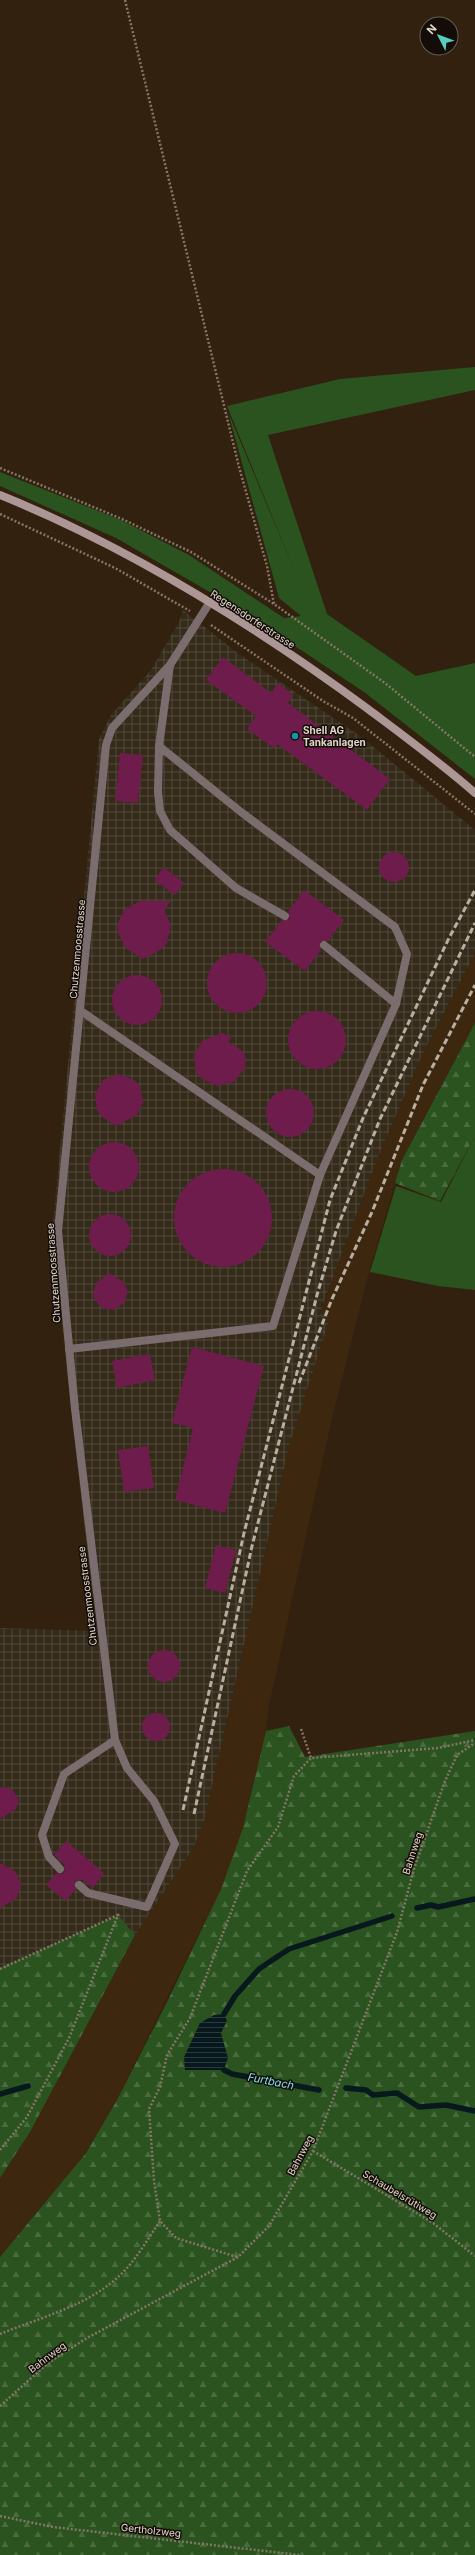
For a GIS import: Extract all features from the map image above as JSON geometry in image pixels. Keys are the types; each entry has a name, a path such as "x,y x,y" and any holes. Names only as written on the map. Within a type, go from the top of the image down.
{"street":[{"name":"Regensdorferstrasse","path":"0,495 108,545 210,602 327,679 431,756 475,793"}],"lane":[{"name":"Chutzenmoosstrasse","path":"79,1885 88,1892 147,1907 175,1844 154,1801 127,1768 115,1740 69,1350 58,1231 81,1011 106,745 112,728 124,712 170,665 199,617 210,602"},
{"path":"170,665 160,746 158,792 160,811 170,830 236,888 285,916"},
{"path":"69,1350 273,1326 320,1175 396,1004 407,954 395,927 241,812 160,746"},
{"path":"324,946 396,1004"},
{"path":"81,1011 320,1175"},
{"path":"60,1869 49,1857 42,1835 64,1774 115,1740"}],"path":[{"path":"126,0 239,467 267,566 274,604"},
{"path":"0,468 122,519 191,552 274,604 385,684 475,757"},
{"path":"0,514 115,568 199,617 323,701 353,718 475,814"},
{"path":"301,1729 311,1758"},
{"path":"238,2257 176,2238 160,2221 154,2181 149,2109 160,2088 167,2055 190,2018 247,1871 278,1827 294,1776 311,1758 438,1748 475,1742"},
{"name":"Bahnweg","path":"0,2406 48,2364 87,2338 238,2257 269,2226 313,2151 397,1932 414,1869 445,1781 457,1756 475,1742"},
{"path":"0,1969 125,1913"},
{"path":"0,2150 27,2116 69,2038 118,1915"},
{"name":"Schaubelsrütiweg","path":"313,2151 433,2223 475,2256"},
{"path":"0,2334 87,2298 118,2277 160,2221"},
{"name":"Gertholzweg","path":"0,2516 52,2527 300,2555"}],"shaded area":[{"path":"183,610 239,654 360,736 475,830 475,953 422,1055 378,1157 320,1312 330,1318 289,1446 204,1821 194,1847 135,1935 117,1915 0,1968 0,1628 96,1631 52,1233 99,739 111,715 151,670 179,622"},
{"path":"475,953 475,1023 402,1160 369,1272 333,1414 269,1705 266,1731 243,1828 221,1889 117,2100 86,2153 0,2257 0,2178 30,2132 135,1935 194,1847 204,1821 289,1446 330,1318 320,1313 378,1157 422,1055"},
{"path":"224,2014 227,2021 221,2033 228,2058 224,2070 185,2070 184,2057 200,2023 214,2015"}],"green space":[{"path":"475,367 475,390 268,435 327,614 416,676 475,663 475,779 364,692 241,610 116,538 0,486 0,472 121,520 189,555 284,618 301,616 279,598 228,412 295,572 227,406 340,379"},
{"path":"475,1023 475,1136 440,1201 395,1183 402,1160"},
{"path":"475,1136 475,1290 438,1286 370,1272 396,1186 441,1202"},
{"path":"289,1726 305,1757 475,1731 475,2555 0,2555 0,2257 86,2153 117,2100 168,2000 221,1889 243,1828 266,1731"},
{"path":"118,1915 135,1935 30,2132 0,2178 0,1968"}],"building":[{"name":"Shell AG Tankanlagen","path":"223,657 271,693 278,683 293,695 288,703 390,779 367,810 277,744 274,748 247,729 256,716 206,680"},
{"path":"120,753 143,755 138,803 115,801"},
{"path":"394,852 405,856 409,867 405,878 394,882 383,878 379,867 383,856"},
{"path":"164,867 184,883 175,895 154,880"},
{"path":"304,890 344,920 328,941 320,942 321,950 305,971 265,942 282,920 290,919 288,912"},
{"path":"140,901 171,901 164,910 171,925 167,943 160,950 143,959 126,948 118,933 117,924 125,909"},
{"path":"231,953 243,953 254,958 262,966 267,977 265,995 254,1008 243,1013 231,1013 220,1008 212,1000 207,989 207,977 212,966 220,958"},
{"path":"132,975 142,975 155,982 162,995 162,1005 155,1018 142,1025 132,1025 123,1021 116,1014 112,1005 112,995 116,986 123,979"},
{"path":"311,1011 323,1011 338,1019 346,1034 346,1046 338,1061 323,1069 311,1069 296,1061 288,1046 288,1034 296,1019"},
{"path":"222,1033 231,1037 229,1042 244,1052 246,1059 245,1068 234,1082 217,1086 202,1079 196,1072 194,1055 202,1041"},
{"path":"119,1074 134,1080 140,1086 143,1102 137,1115 116,1126 102,1117 97,1110 95,1094 103,1080"},
{"path":"285,1089 295,1089 304,1093 310,1099 313,1104 313,1122 304,1133 295,1137 285,1137 276,1133 270,1127 266,1118 266,1108 270,1099 276,1093"},
{"path":"109,1142 119,1142 132,1149 139,1162 139,1172 132,1185 119,1192 109,1192 100,1188 93,1181 89,1172 89,1162 93,1153 100,1146"},
{"path":"223,1169 242,1173 258,1183 268,1199 272,1218 268,1237 258,1253 242,1263 223,1267 204,1263 188,1253 178,1237 174,1218 178,1199 188,1183 204,1173"},
{"path":"106,1214 114,1214 122,1217 128,1223 131,1235 128,1247 122,1253 114,1256 106,1256 98,1253 92,1247 89,1239 89,1231 92,1223 98,1217"},
{"path":"109,1273 124,1282 128,1292 124,1303 114,1310 102,1308 94,1299 93,1293 96,1283"},
{"path":"192,1347 264,1366 225,1513 175,1500 193,1428 172,1423"},
{"path":"150,1354 155,1380 117,1388 112,1361"},
{"path":"148,1446 154,1488 124,1492 118,1450"},
{"path":"216,1545 236,1550 225,1593 205,1588"},
{"path":"164,1650 173,1653 177,1657 180,1666 177,1675 173,1679 164,1682 155,1679 151,1675 148,1666 151,1657 155,1653"},
{"path":"156,1713 166,1717 170,1727 166,1737 156,1741 146,1737 142,1727 146,1717"},
{"path":"0,1787 12,1789 19,1800 16,1809 0,1819"},
{"path":"66,1841 104,1873 93,1888 83,1880 75,1881 76,1889 66,1901 46,1885 56,1873 62,1874 65,1871 64,1864 54,1855"},
{"path":"0,1863 16,1872 21,1885 17,1898 0,1908"}],"waterway":[{"path":"417,1908 431,1905 438,1907 475,1899"},
{"path":"224,2014 235,1996 259,1969 289,1949 392,1916"},
{"name":"Furtbach","path":"224,2070 232,2074 319,2090"},
{"name":"Furtbach","path":"0,2094 28,2086"},
{"path":"346,2088 366,2090 373,2095 397,2093 419,2107 446,2105 475,2111"}],"railway":[{"path":"183,1810 244,1533 330,1200 363,1118 449,938 475,890"},
{"path":"194,1814 252,1546 317,1295 336,1231 380,1119 475,923"},
{"path":"299,1383 332,1299 372,1212 423,1085 475,985"}],"place":[{"name":"Shell AG Tankanlagen","path":"295,736"}]}
